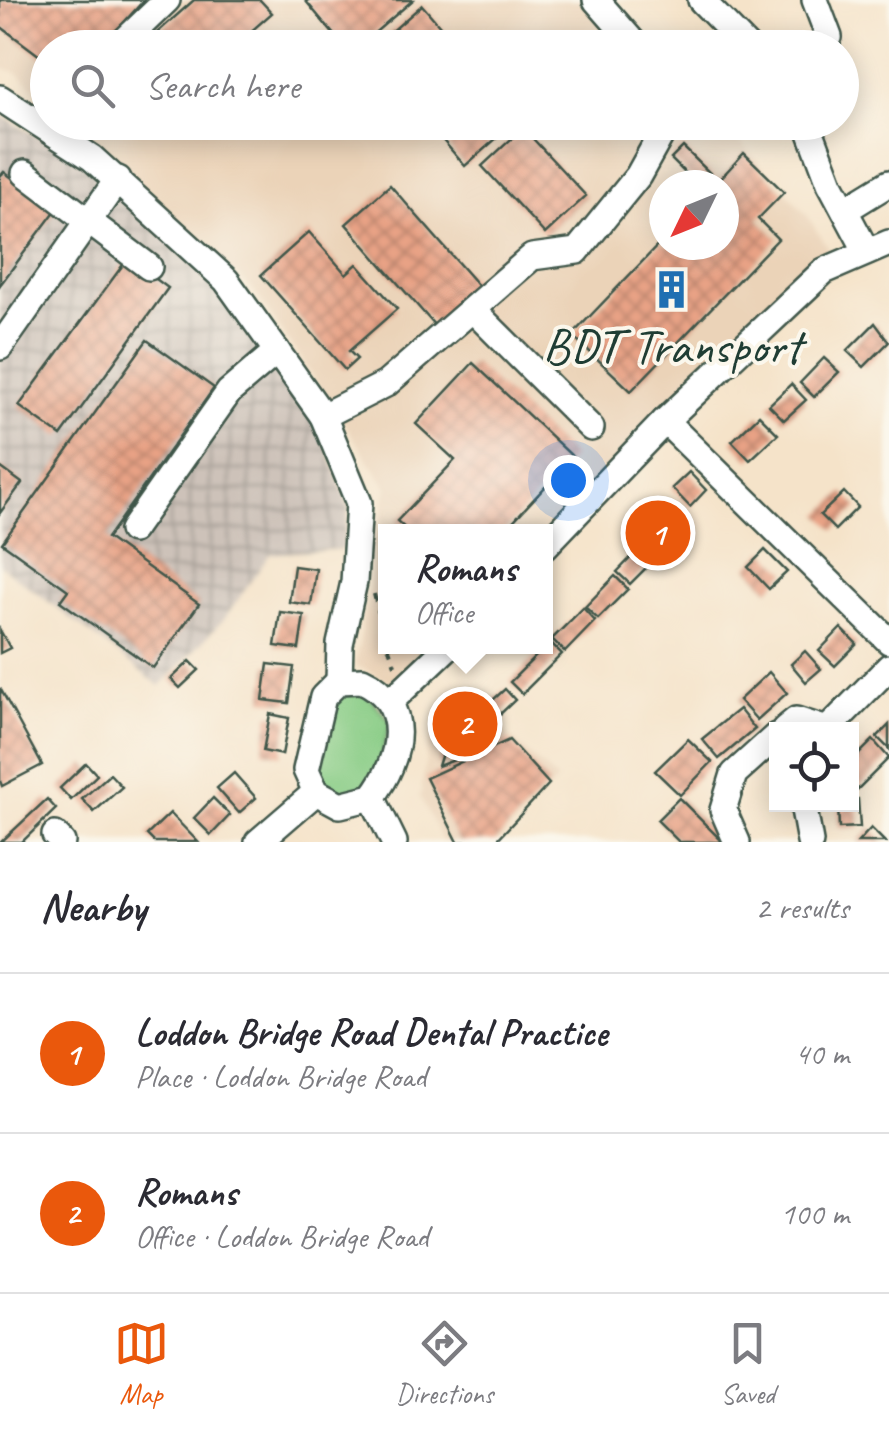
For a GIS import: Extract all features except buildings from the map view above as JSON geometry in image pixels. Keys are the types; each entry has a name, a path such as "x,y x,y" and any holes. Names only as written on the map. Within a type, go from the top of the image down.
{"street":[{"path":"136,30 168,0"},
{"path":"596,0 622,30"},
{"path":"701,0 730,30"},
{"path":"815,0 826,30"},
{"path":"0,98 30,115"},
{"path":"67,140 118,179 226,280 323,416 359,504 354,582 340,644 339,681"},
{"path":"323,416 386,384 532,256 577,251 638,176 658,140"},
{"path":"553,538 665,421 824,271 878,248 844,210 815,140"},
{"path":"25,173 149,267"},
{"path":"0,346 118,179"},
{"path":"844,210 889,183"},
{"path":"472,310 591,428"},
{"path":"132,530 229,392 278,351"},
{"path":"665,421 889,641"},
{"path":"392,700 441,654"},
{"path":"834,722 889,668"},
{"path":"362,680 392,700 399,724 394,756 372,797 340,805 316,792 306,770 323,697 339,681 362,680"},
{"path":"737,842 723,810 734,774 769,742"},
{"path":"258,842 316,792"},
{"path":"372,797 394,842"},
{"path":"804,812 810,842"}],"shaded area":[{"path":"0,0 611,0 639,30 30,30 30,84 18,73 0,67"},
{"path":"0,115 30,132 30,140 44,140 83,162 197,267 272,355 318,422 349,508 342,549 270,554 225,618 160,686 0,565"},
{"path":"90,140 739,140 807,215 833,256 553,524 380,524 387,487 255,292"},
{"path":"378,537 378,654 429,654 398,685 355,665"},
{"path":"464,695 557,780 498,842 443,842 420,797 428,745"}],"green space":[{"path":"364,690 391,721 377,777 358,793 327,792 314,761 337,693"}],"place":[{"name":"BDT Transport","path":"672,290"},
{"name":"Loddon Bridge Road Dental Practice","path":"658,533"},
{"name":"Romans","path":"465,724"}]}
